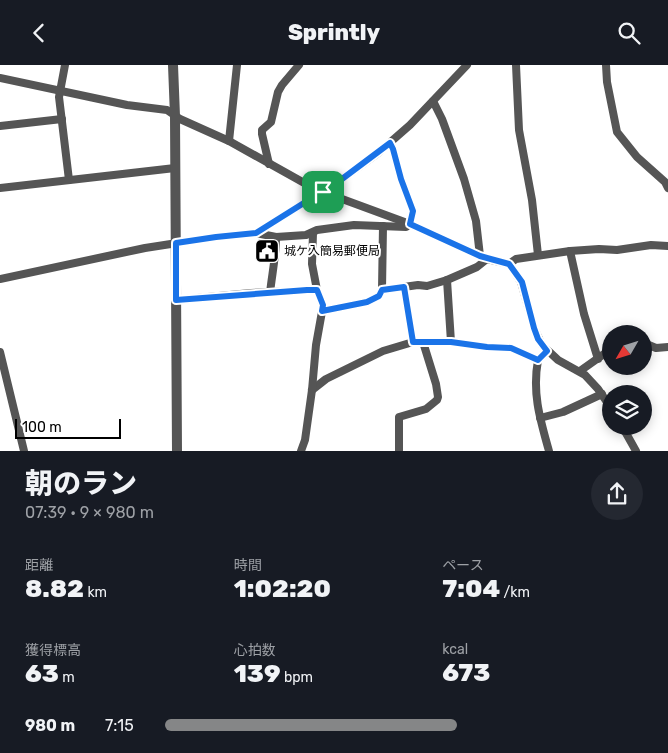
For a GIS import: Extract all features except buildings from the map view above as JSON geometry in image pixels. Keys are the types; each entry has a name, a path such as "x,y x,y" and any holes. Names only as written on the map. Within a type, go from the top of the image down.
{"street":[{"path":"65,65 60,97 69,181"},
{"path":"173,65 176,168 177,451"},
{"path":"230,141 237,65"},
{"path":"270,164 262,130 271,122 278,92 282,85 300,65"},
{"path":"256,233 330,188 390,143 467,65"},
{"path":"516,65 519,130 532,200 538,255"},
{"path":"606,65 607,81 617,131 637,157 667,184"},
{"path":"0,78 127,105 167,110 175,116 230,141 323,192 410,224 484,257 509,264 522,282 538,339 547,351 558,360 580,371 591,380 602,394 573,408 540,419"},
{"path":"382,290 427,286 447,280 477,267 484,257 464,179 442,119 433,101"},
{"path":"0,127 62,119"},
{"path":"0,279 176,243 216,237 256,233 276,237 306,235 317,230 354,225 406,227 410,224 413,211 390,143"},
{"path":"0,188 176,168"},
{"path":"322,311 367,302 379,296 382,290 383,227"},
{"path":"302,451 305,441 316,345 323,305 317,290 312,265 313,233"},
{"path":"270,293 272,265 276,256 276,237"},
{"path":"509,264 516,259 570,251 617,250 652,245 668,246"},
{"path":"570,251 584,314 598,359"},
{"path":"447,280 451,342"},
{"path":"404,287 413,342"},
{"path":"176,300 251,293 317,290"},
{"path":"312,390 326,379 383,351 413,342 451,342 511,348 538,360"},
{"path":"400,451 399,417 426,409 434,404 438,397 423,342"},
{"path":"652,346 668,347"},
{"path":"547,351 538,360 534,379 540,419 549,451"},
{"path":"0,352 24,451"},
{"path":"580,371 602,356"},
{"path":"627,435 636,451"}],"place":[{"name":"城ケ入簡易郵便局","path":"267,251"}],"route":[{"path":"390,143 414,215 410,224 487,259 509,264 522,282 534,328 538,339 547,351 538,360 511,348 451,342 413,342 404,287 382,290 377,298 367,302 322,311 323,305 317,290 251,293 176,300 176,243 256,233 323,192 390,143"}]}
